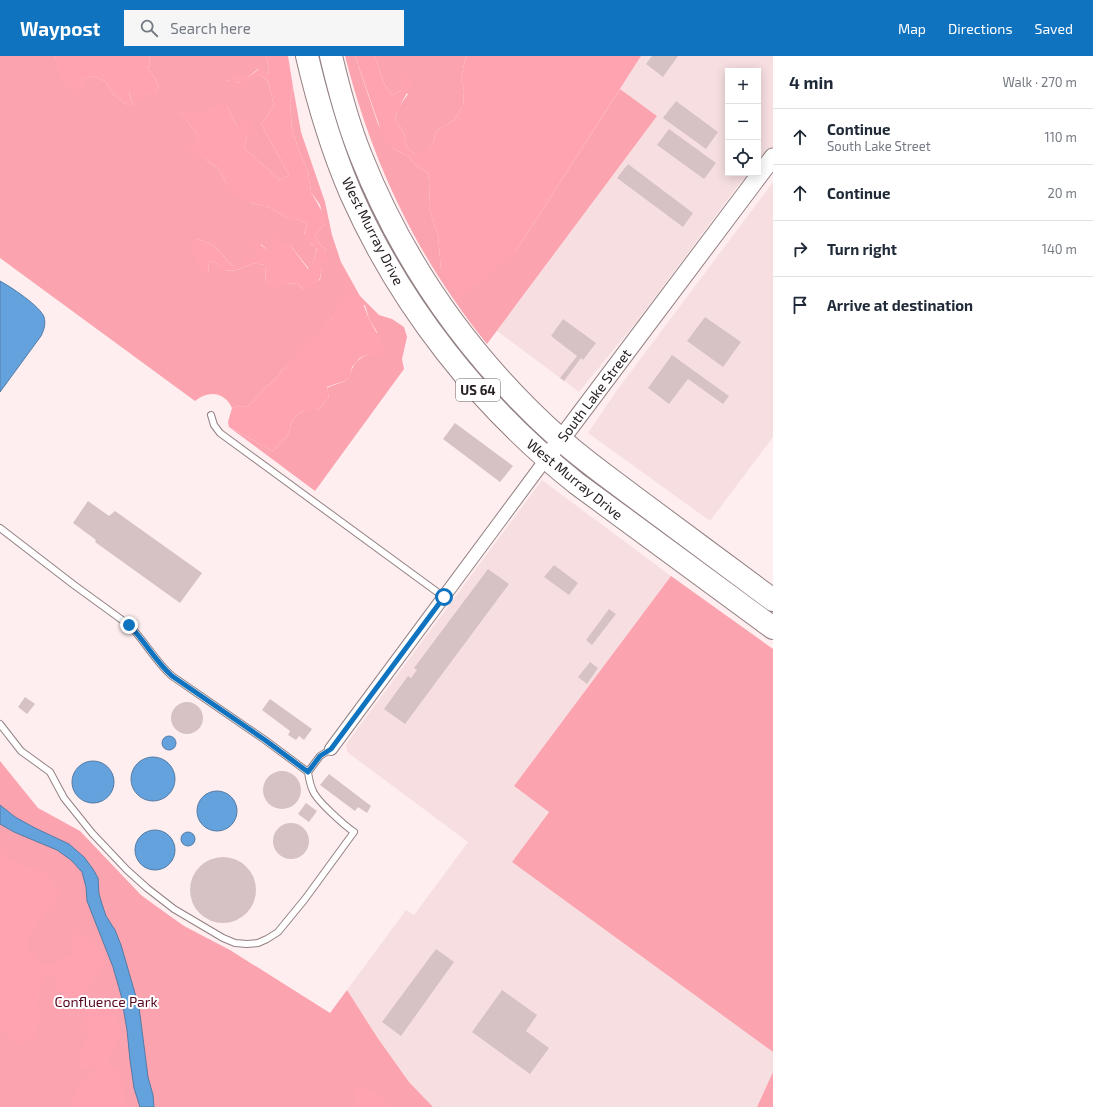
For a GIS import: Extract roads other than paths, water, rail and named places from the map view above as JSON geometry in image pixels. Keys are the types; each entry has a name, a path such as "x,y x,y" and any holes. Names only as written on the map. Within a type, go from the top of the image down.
{"highway":[{"name":"West Murray Drive","path":"307,56 323,119 351,194 401,288 432,333 459,368 485,398 546,459 773,628"},
{"name":"West Murray Drive","path":"331,56 347,117 361,156 385,211 412,263 440,305 478,355 532,414 561,440 773,600"}],"street":[{"name":"South Lake Street","path":"331,749 546,459 773,157"}],"lane":[{"path":"211,415 214,425 220,433 444,597"},
{"path":"0,528 74,586 129,625 162,668 172,676 265,740 308,772 313,793 354,832 305,899 278,932 258,943 247,944 235,942 223,938 197,924 174,909 142,884 92,833 64,798 50,772 21,751 0,724"},
{"path":"308,772 320,756 331,749"}],"water":[{"path":"0,281 31,302 44,317 45,322 41,336 0,392"},
{"path":"166,736 172,736 176,740 176,746 172,750 166,750 162,746 162,740"},
{"path":"153,757 165,761 171,767 175,779 171,791 165,797 153,801 141,797 135,791 131,779 135,767 141,761"},
{"path":"89,761 97,761 105,764 111,770 114,782 111,794 105,800 97,803 89,803 81,800 75,794 72,786 72,778 75,770 81,764"},
{"path":"221,791 228,794 234,800 237,811 236,819 228,828 221,831 213,831 206,828 198,819 197,807 200,800 209,792"},
{"path":"0,805 15,817 69,844 84,857 98,878 99,894 102,904 106,916 115,930 121,945 139,1007 148,1077 153,1095 154,1107 140,1107 134,1088 121,995 113,967 87,901 86,887 82,872 71,860 57,850 14,832 0,824"},
{"path":"159,830 166,833 172,839 175,850 174,858 166,867 159,870 151,870 144,867 136,858 135,846 138,839 147,831"},
{"path":"188,832 193,834 195,839 193,844 188,846 183,844 181,839 183,834"}],"park label":[{"name":"Confluence Park","path":"106,1001"}]}
